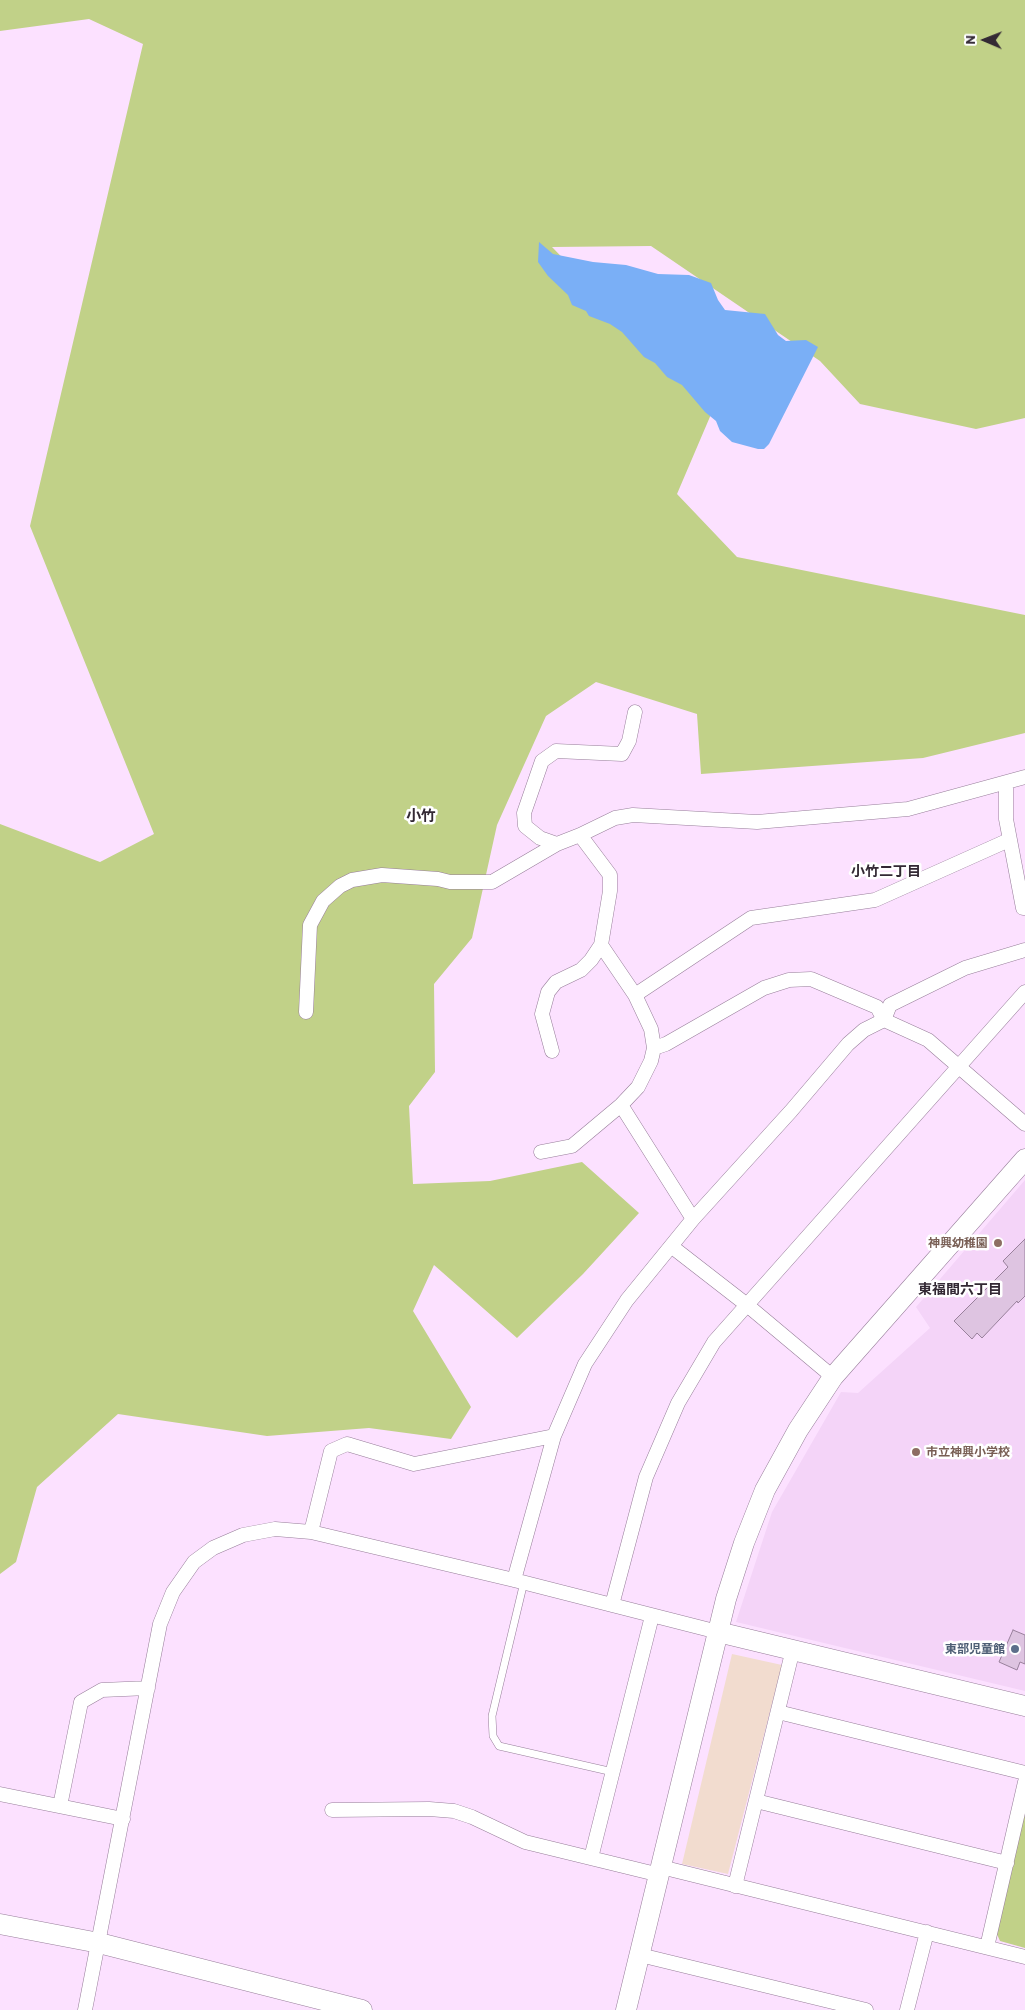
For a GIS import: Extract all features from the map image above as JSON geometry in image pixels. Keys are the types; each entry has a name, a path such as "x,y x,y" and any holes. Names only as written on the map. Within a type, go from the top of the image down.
{"street":[{"path":"556,844 540,838 525,826 524,813 542,761 556,751 622,754 629,741 635,712"},
{"path":"306,1012 310,924 323,901 340,886 352,880 382,875 450,882 492,882 556,844 615,818 633,815 757,822 908,809 1025,777"},
{"path":"1006,783 1006,819 1009,840 1023,908 1025,908"},
{"path":"552,1052 542,1014 548,992 556,982 580,970 591,960 601,945 610,891 610,875 580,835"},
{"path":"635,995 751,918 875,900 1009,840"},
{"path":"541,1152 572,1146 621,1105 638,1087 651,1061 654,1048 651,1029 635,995 601,945"},
{"path":"519,1581 554,1436 585,1364 627,1300 693,1219 791,1111 848,1044 864,1030 884,1020 890,1005 957,972 1025,950"},
{"path":"654,1048 666,1044 764,988 789,980 810,979 877,1007 884,1020 928,1040 1025,1124"},
{"path":"612,1605 646,1477 678,1403 714,1342 1025,992"},
{"path":"621,1105 693,1219"},
{"path":"626,2010 726,1599 744,1543 765,1490 798,1430 833,1377 1025,1159"},
{"path":"671,1246 747,1305 833,1377"},
{"path":"311,1532 331,1451 347,1444 414,1464 554,1436"},
{"path":"85,2010 160,1624 173,1592 194,1562 213,1548 243,1535 275,1529 311,1532 519,1581 652,1616 1025,1706"},
{"path":"591,1858 652,1616"},
{"path":"735,1886 793,1649"},
{"path":"60,1806 81,1702 102,1690 148,1688"},
{"path":"778,1712 1025,1773"},
{"path":"987,1947 1025,1782"},
{"path":"0,1794 123,1819"},
{"path":"756,1802 1007,1863"},
{"path":"332,1810 429,1809 454,1811 472,1817 525,1842 591,1858 735,1886 1025,1957"},
{"path":"0,1924 99,1943 362,2010"},
{"path":"908,2010 927,1932"},
{"path":"640,1955 866,2010"}],"lane":[{"path":"519,1581 492,1716 493,1736 499,1746 613,1772"}],"shaded area":[{"name":"市立神興小学校","path":"1025,1180 1025,1691 736,1622 772,1512 841,1392 858,1393 930,1328 916,1307"},
{"path":"732,1654 782,1665 728,1874 682,1864"}],"green space":[{"path":"0,0 1025,0 1025,418 976,429 860,404 820,361 651,246 552,247 712,412 677,494 737,557 1025,615 1025,733 923,758 701,774 697,714 596,682 546,716 497,825 472,938 434,984 435,1072 409,1106 413,1184 490,1181 582,1162 639,1213 583,1274 517,1338 434,1265 413,1311 471,1407 451,1439 369,1428 267,1436 118,1414 37,1487 16,1562 0,1574 0,824 100,862 154,834 30,526 143,44 89,19 0,31"},
{"path":"1025,1813 1025,1948 1000,1941 996,1932"}],"water":[{"path":"539,242 553,254 593,262 626,265 658,274 689,275 711,283 718,300 725,310 765,314 778,335 786,341 806,340 818,347 769,444 764,449 758,449 732,442 720,431 716,421 705,412 682,385 667,377 655,363 644,357 622,332 610,324 589,316 586,311 572,305 568,295 548,276 538,262"}],"building":[{"path":"1025,1239 1025,1296 1018,1303 1017,1301 982,1338 977,1333 972,1339 954,1321 1008,1267 1003,1261"},
{"name":"東部児童館","path":"1013,1630 1025,1635 1025,1664 1020,1662 1017,1670 999,1662"}],"place":[{"name":"神興幼稚園","path":"998,1243"},
{"name":"市立神興小学校","path":"916,1452"},
{"name":"東部児童館","path":"1015,1649"}],"district":[{"name":"小竹","path":"421,816"},
{"name":"小竹二丁目","path":"886,871"},
{"name":"東福間六丁目","path":"960,1289"}]}
